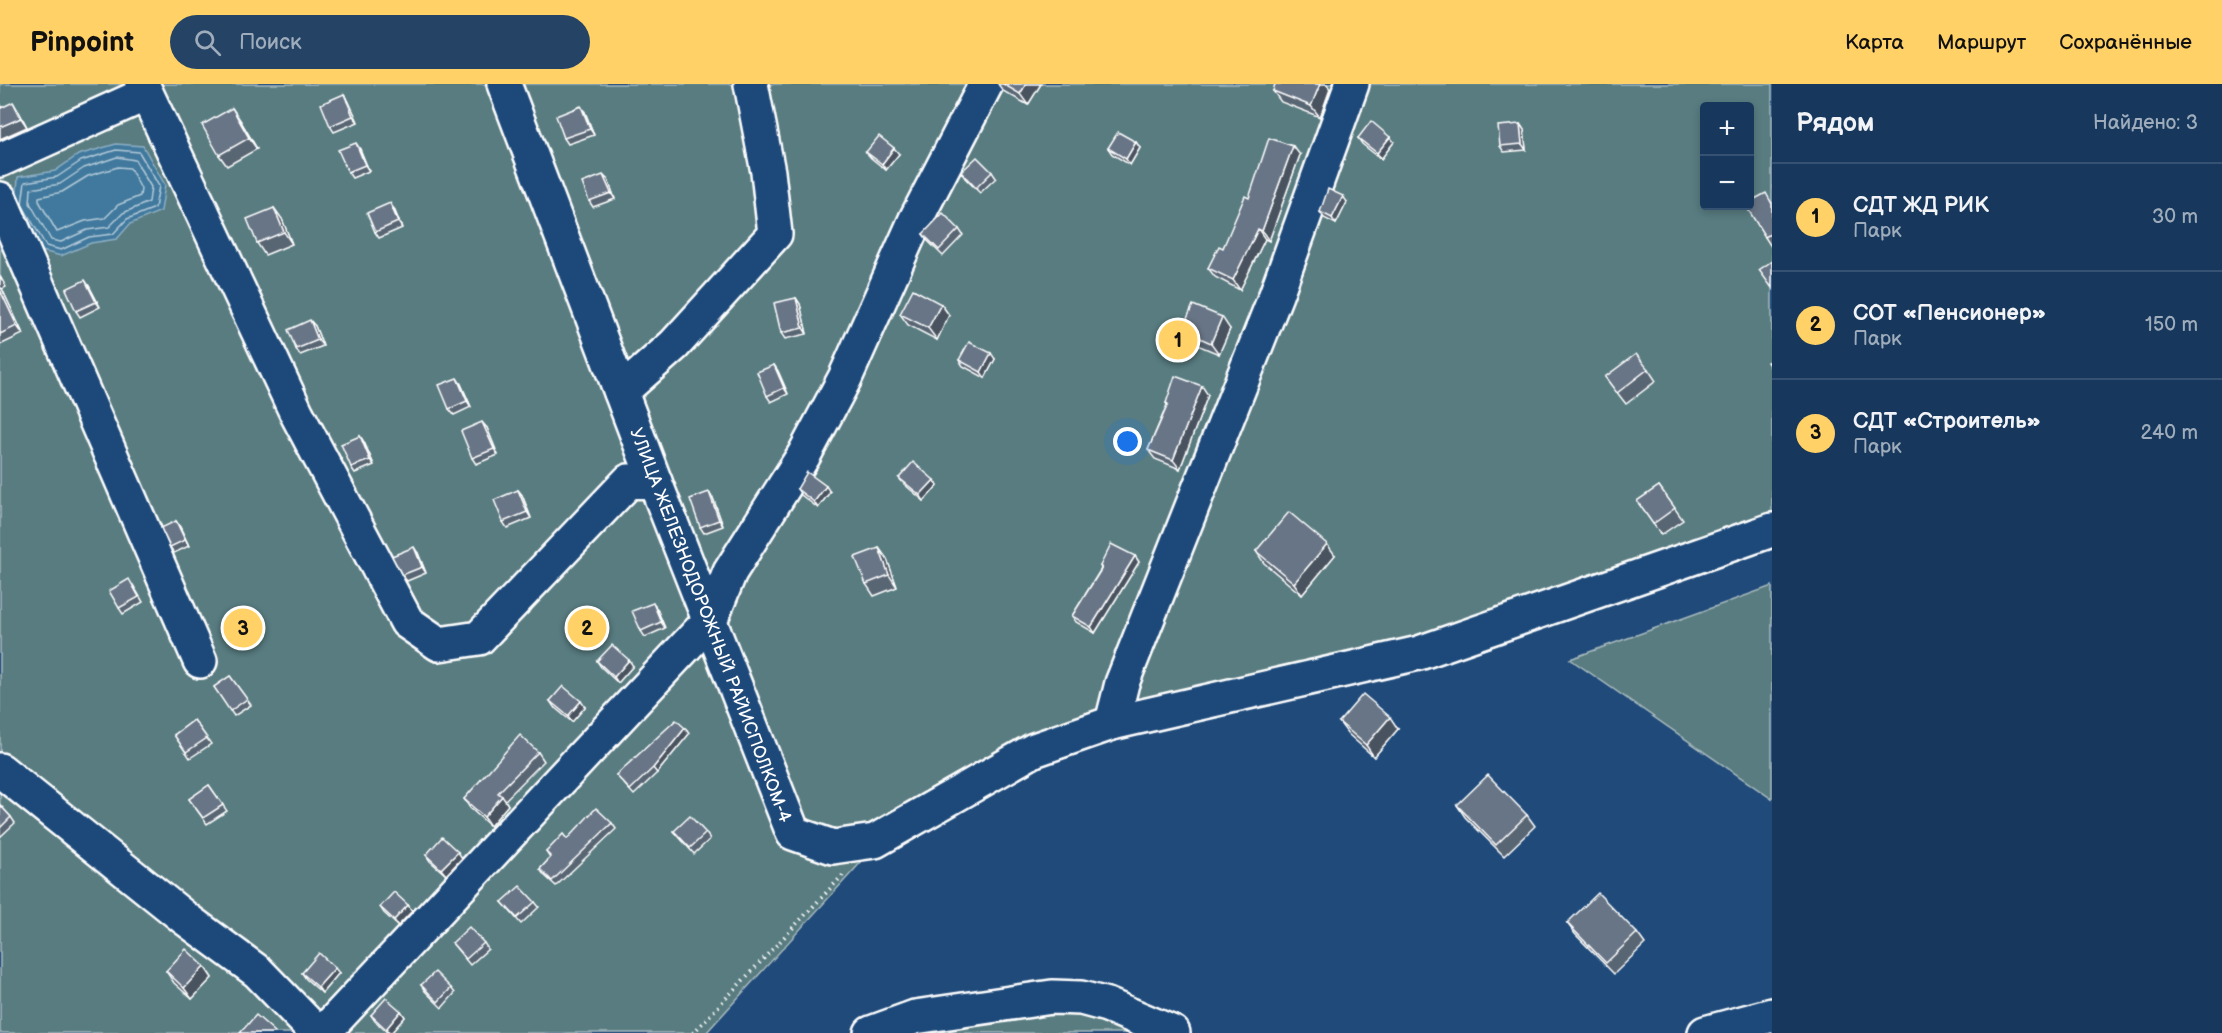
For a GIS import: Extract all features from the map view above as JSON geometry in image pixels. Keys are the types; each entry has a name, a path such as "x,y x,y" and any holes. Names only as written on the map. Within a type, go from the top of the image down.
{"street":[{"name":"УЛИЦА ЖЕЛЕЗНОДОРОЖНЫЙ РАЙИСПОЛКОМ-4","path":"504,84 655,482 705,626 793,833 833,847 875,841 1034,750 1112,723 1419,652 1772,530"},
{"path":"621,392 674,345 775,234 768,172 751,84"},
{"path":"323,1033 705,626 730,572 804,455 845,378 915,219 986,84"},
{"path":"1112,723 1122,683 1276,294 1352,84"},
{"path":"0,160 144,89 297,414 407,622 439,644 479,638 629,481 655,482"},
{"path":"0,199 200,661"},
{"path":"0,770 186,919 258,972 317,1033"},
{"path":"871,1033 915,1017 1052,997 1081,998 1107,1005 1173,1033"},
{"path":"1705,1033 1772,1016"}],"path":[{"path":"693,1033 875,841"}],"green space":[{"path":"0,84 1772,84 1772,539 1030,756 863,860 706,1033 0,1033"},
{"path":"1772,586 1772,799 1570,659"},
{"path":"1022,1011 1089,1011 1142,1033 897,1033"}],"water":[{"path":"116,144 143,146 165,185 161,211 130,224 117,239 91,243 61,256 42,251 16,206 18,177 55,171 78,155"}],"building":[{"path":"1003,84 1026,84 1020,94"},
{"path":"1275,84 1320,84 1311,106 1273,91"},
{"path":"344,94 353,116 330,126 321,104"},
{"path":"13,102 21,118 0,127 0,107"},
{"path":"581,106 590,129 564,138 556,116"},
{"path":"232,108 249,138 219,155 202,125"},
{"path":"1371,121 1390,137 1377,153 1358,138"},
{"path":"1520,124 1522,144 1500,146 1498,126"},
{"path":"1118,132 1136,142 1126,159 1108,148"},
{"path":"879,136 894,148 882,164 866,152"},
{"path":"1269,138 1293,146 1262,231 1258,229 1233,280 1208,268 1219,246 1223,248 1245,196 1249,198"},
{"path":"356,143 365,165 348,172 338,150"},
{"path":"977,157 992,172 976,188 961,172"},
{"path":"603,175 611,193 589,201 582,183"},
{"path":"1328,189 1343,196 1332,218 1320,212"},
{"path":"1766,193 1772,204 1772,233 1765,237 1748,210 1754,210 1754,199"},
{"path":"390,203 398,222 375,232 367,213"},
{"path":"274,208 284,232 257,243 247,219"},
{"path":"943,213 959,229 939,250 923,234"},
{"path":"1772,261 1772,288 1759,270"},
{"path":"85,280 96,302 76,311 66,289"},
{"path":"913,289 941,304 928,328 900,314"},
{"path":"0,290 17,326 0,334"},
{"path":"796,298 803,328 781,333 774,303"},
{"path":"1193,305 1222,317 1211,343 1182,330"},
{"path":"310,320 318,340 296,349 288,330"},
{"path":"969,342 991,353 981,372 959,360"},
{"path":"1636,354 1648,369 1617,393 1605,377"},
{"path":"1772,360 1772,370 1767,362"},
{"path":"774,365 784,388 767,396 757,372"},
{"path":"1175,376 1202,386 1173,460 1148,450 1168,404 1166,403"},
{"path":"457,378 467,401 449,409 439,385"},
{"path":"482,422 494,449 472,458 461,431"},
{"path":"360,436 370,460 351,467 341,444"},
{"path":"913,462 934,480 920,495 899,478"},
{"path":"807,472 826,486 814,502 797,489"},
{"path":"1659,486 1675,508 1653,524 1637,501"},
{"path":"518,490 527,512 503,522 494,500"},
{"path":"709,492 719,520 700,527 690,499"},
{"path":"1289,512 1327,544 1294,583 1256,551"},
{"path":"176,521 185,540 170,547 161,528"},
{"path":"1111,544 1135,556 1091,627 1072,616 1102,568 1100,566"},
{"path":"414,547 422,567 402,575 392,556"},
{"path":"879,548 889,575 866,584 855,557"},
{"path":"129,579 139,597 119,608 109,591"},
{"path":"653,603 661,622 641,631 632,611"},
{"path":"612,645 629,660 614,677 597,661"},
{"path":"230,676 247,699 230,711 214,687"},
{"path":"563,686 581,701 568,716 550,701"},
{"path":"1363,694 1390,717 1366,745 1339,722"},
{"path":"194,720 207,738 186,752 174,735"},
{"path":"676,720 685,728 653,768 630,790 616,775"},
{"path":"520,735 538,752 498,793 502,796 484,817 464,799"},
{"path":"1488,775 1527,815 1496,845 1457,805"},
{"path":"209,785 223,805 203,818 189,799"},
{"path":"0,805 11,817 0,828"},
{"path":"596,808 612,823 552,881 540,869 551,857 546,852 563,834 567,839"},
{"path":"690,816 706,833 690,848 674,831"},
{"path":"442,837 458,852 441,869 426,855"},
{"path":"520,886 535,902 517,918 502,902"},
{"path":"394,892 408,905 394,920 380,907"},
{"path":"1598,893 1637,933 1606,963 1567,923"},
{"path":"469,927 484,943 466,959 452,943"},
{"path":"186,949 204,966 184,988 166,971"},
{"path":"319,953 335,968 318,987 302,973"},
{"path":"435,972 451,988 438,1002 421,985"},
{"path":"386,998 401,1011 386,1029 371,1015"},
{"path":"256,1015 275,1032 240,1033"}],"place":[{"name":"СДТ ЖД РИК","path":"1178,340"},
{"name":"СДТ «Строитель»","path":"243,628"},
{"name":"СОТ «Пенсионер»","path":"587,628"}]}
